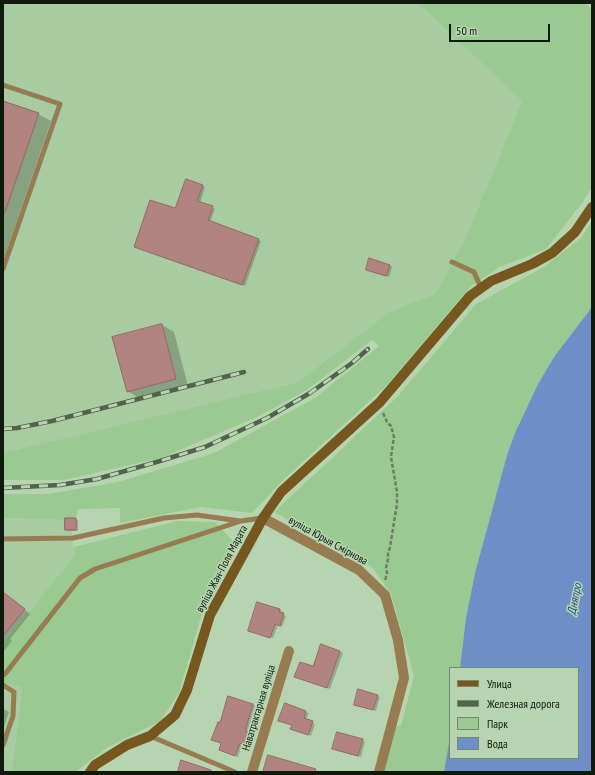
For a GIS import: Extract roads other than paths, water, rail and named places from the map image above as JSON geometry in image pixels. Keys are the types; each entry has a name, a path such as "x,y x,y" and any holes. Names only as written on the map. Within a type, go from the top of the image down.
{"street":[{"name":"вуліца Жан-Поля Марата","path":"90,772 95,765 127,745 150,736 175,714 187,690 210,615 263,518 281,492 380,402 470,296 491,281 532,264 552,253 575,232 592,207"},
{"name":"вуліца Юрыя Смірнова","path":"263,518 359,570 385,595 398,640 404,678 379,772"},
{"name":"Наватрактарная вуліца","path":"252,772 289,651"}],"lane":[{"path":"3,85 60,104 3,269"},
{"path":"452,262 474,272 481,288"},
{"path":"3,539 73,538 164,518 197,515 241,521"},
{"path":"3,676 80,578 95,569 241,521 263,518"},
{"path":"3,685 14,692 13,716 3,745"},
{"path":"150,736 235,772"}],"water":[{"name":"Дняпро","path":"592,307 592,772 444,772 449,742 449,759 579,759 579,667 460,667 466,618 475,573 507,455 515,433 538,384 554,357"}],"railway":[{"path":"3,488 60,485 97,479 205,447 267,418 310,393 352,363 368,349"},
{"path":"3,429 17,428 52,421 244,372"}]}
